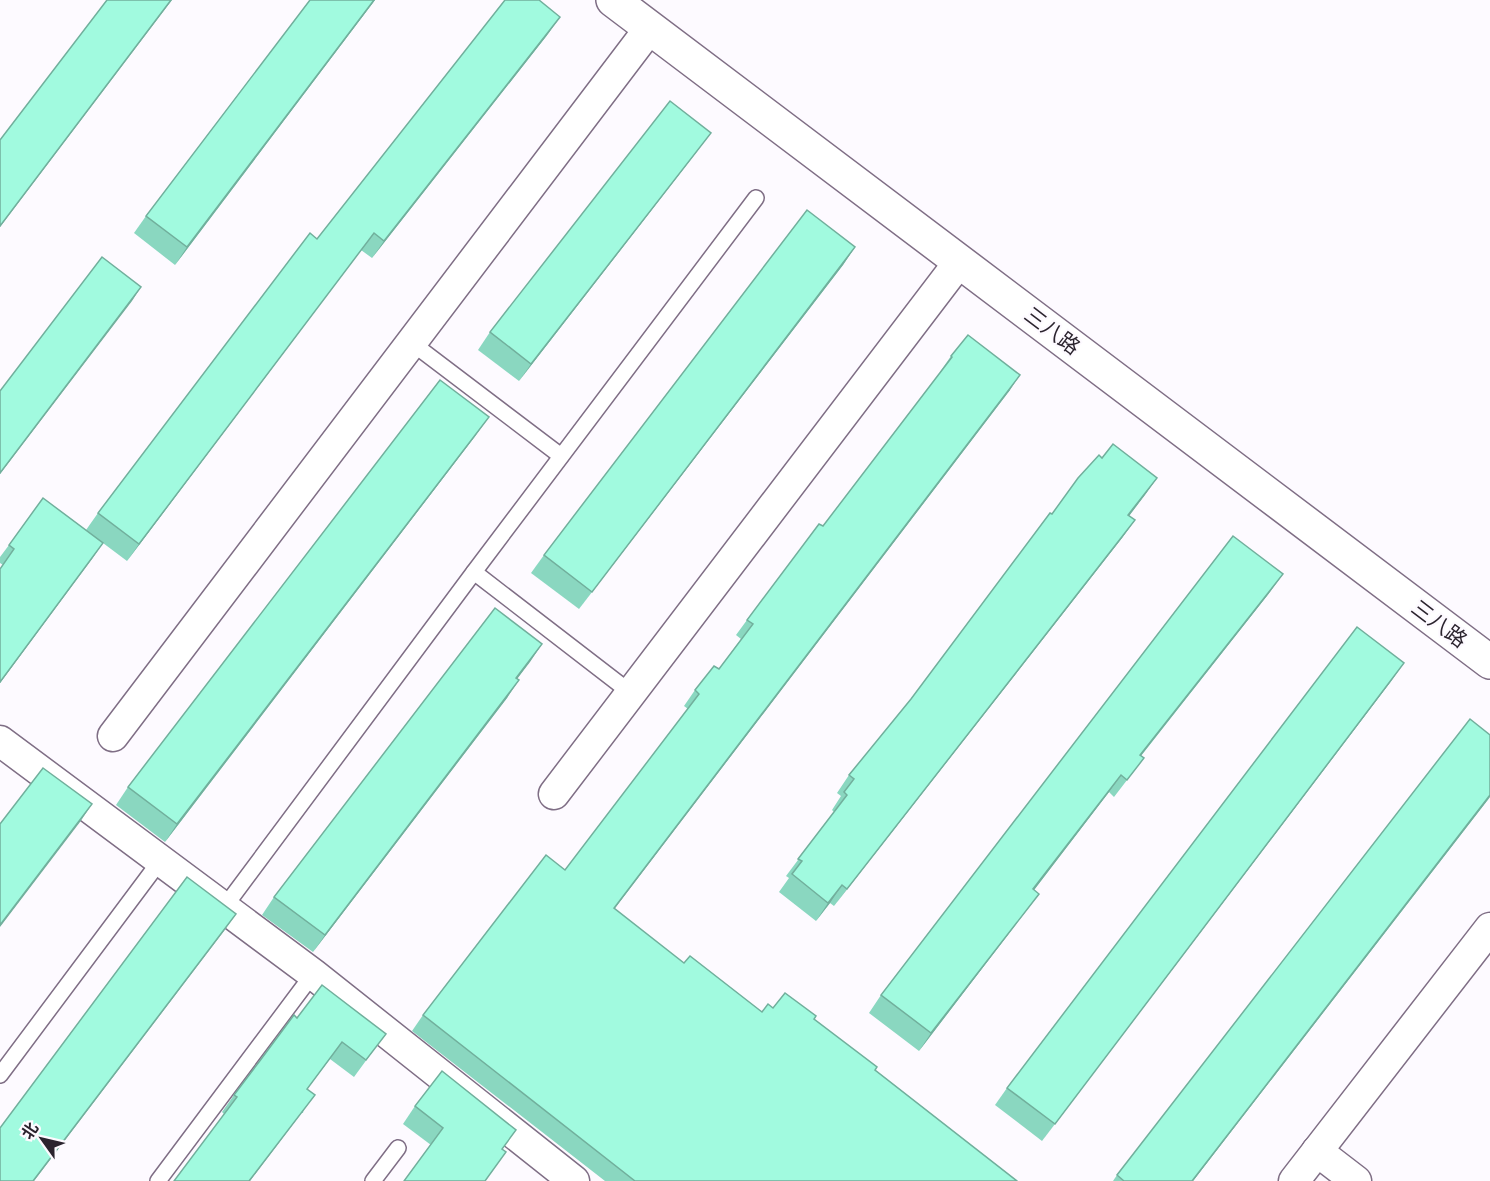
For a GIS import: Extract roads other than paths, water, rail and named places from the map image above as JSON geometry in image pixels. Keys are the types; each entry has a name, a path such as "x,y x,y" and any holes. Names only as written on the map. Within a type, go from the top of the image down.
{"main road":[{"name":"三八路","path":"613,0 1490,662"}],"street":[{"path":"113,736 650,28"},
{"path":"554,794 960,261"},
{"path":"0,741 313,974 574,1181"},
{"path":"1294,1181 1490,928"},
{"path":"1317,1151 1356,1181"}],"lane":[{"path":"223,909 756,198"},
{"path":"412,343 561,456"},
{"path":"474,572 631,693"},
{"path":"0,1075 160,861"},
{"path":"158,1181 313,974"},
{"path":"373,1181 398,1148"}]}
